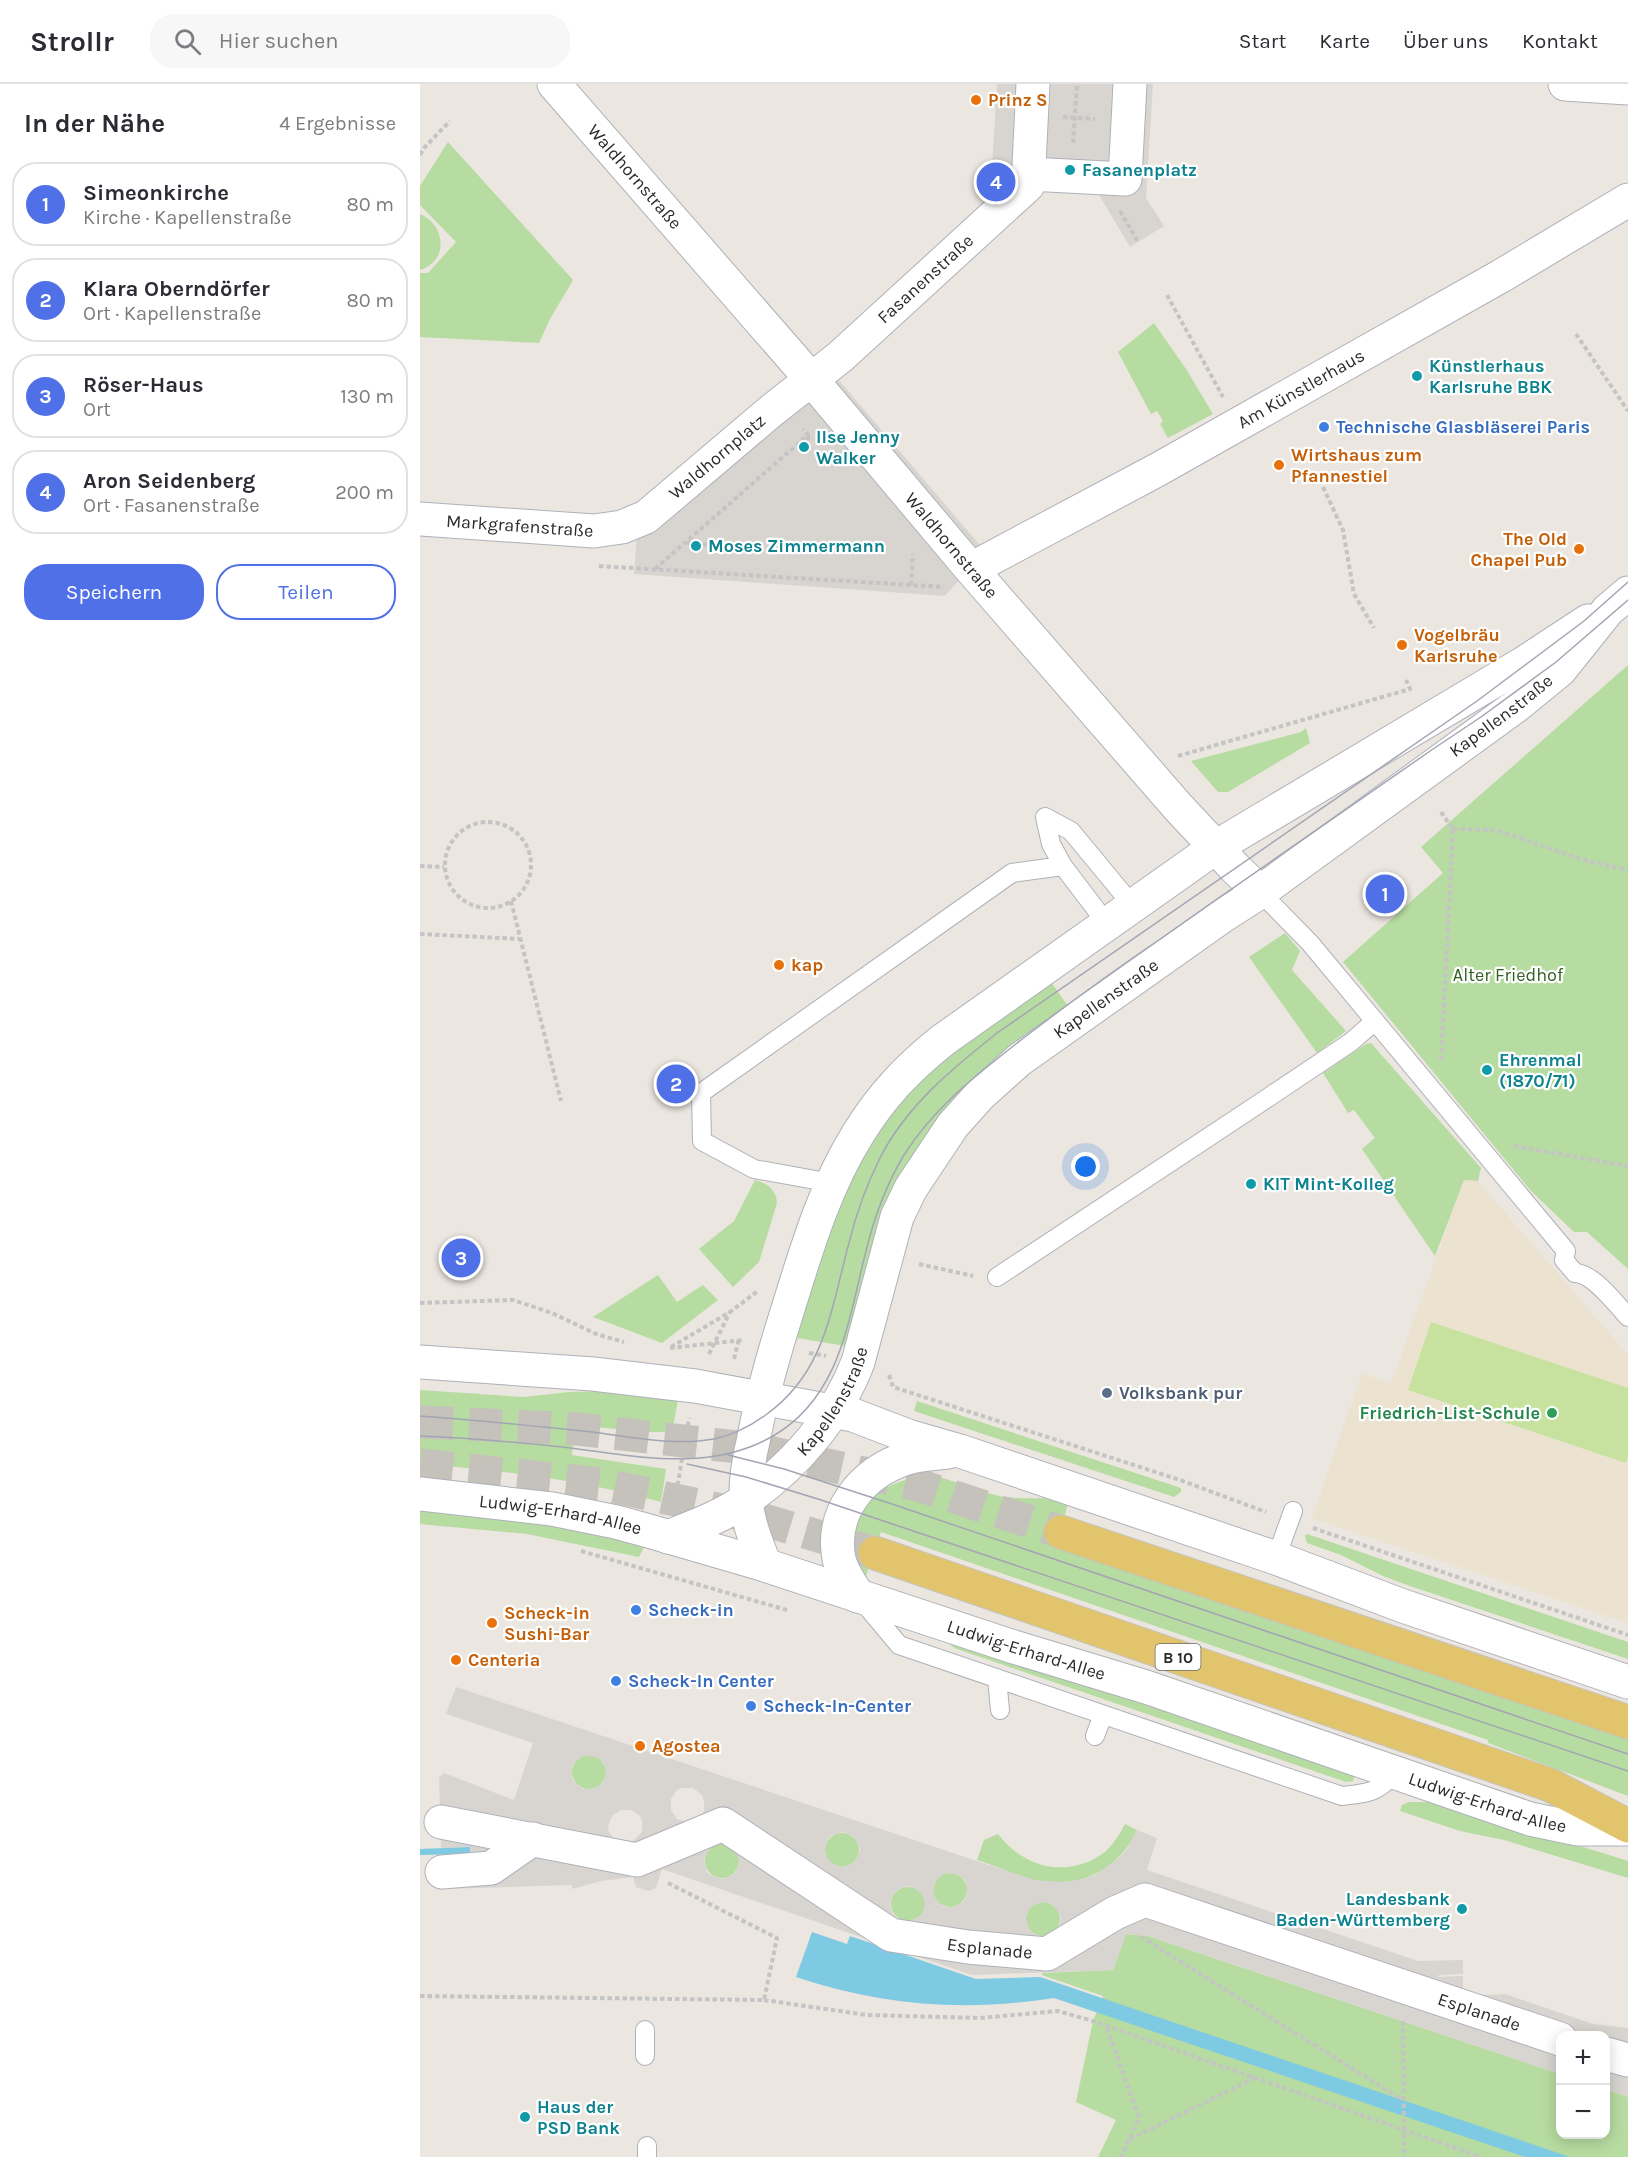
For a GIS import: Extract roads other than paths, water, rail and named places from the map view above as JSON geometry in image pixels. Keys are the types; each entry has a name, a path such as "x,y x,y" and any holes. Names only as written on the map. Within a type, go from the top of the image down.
{"main road":[{"name":"Waldhornstraße","path":"554,84 811,379 971,569 1142,766 1260,892"},
{"path":"1033,84 1029,174 1125,179 1130,84"},
{"path":"1564,84 1626,94"},
{"name":"Fasanenstraße","path":"811,379 840,357 1028,185 1029,174"},
{"name":"Am Künstlerhaus","path":"971,569 1157,470 1501,276 1628,200"},
{"name":"Waldhornplatz","path":"622,528 646,517 658,508 811,379"},
{"name":"Markgrafenstraße","path":"420,519 594,531 622,528"},
{"name":"Kapellenstraße","path":"765,1565 750,1523 746,1500 746,1477 761,1398 801,1267 832,1183 858,1135 886,1094 902,1076 936,1046 977,1015 1216,847 1524,663 1618,602"},
{"name":"Kapellenstraße","path":"668,1537 746,1500 784,1469 833,1413 851,1382 858,1362 897,1216 911,1188 953,1125 980,1095 1018,1060 1215,921 1260,892 1515,706 1560,670 1618,602"},
{"path":"420,1362 593,1374 695,1386 853,1415 908,1436 960,1451 1275,1558 1402,1606 1628,1682"},
{"path":"858,1596 846,1578 839,1560 838,1542 845,1508 854,1492 863,1482 881,1470 907,1458 960,1451"},
{"name":"Ludwig-Erhard-Allee","path":"420,1494 552,1509 616,1522 765,1565 1014,1647 1146,1687 1530,1820 1578,1829 1628,1827"},
{"path":"1061,1532 1628,1722"},
{"name":"B 10","path":"875,1553 1540,1782 1628,1827"},
{"name":"Esplanade","path":"441,1822 637,1860 723,1824 891,1935 968,1947 1047,1954 1114,1913 1144,1900 1556,2038"},
{"path":"442,1872 491,1868 533,1839"}],"lane":[{"path":"1045,817 1071,831 1120,915 1063,866 1051,844 1045,817"},
{"path":"832,1183 754,1169 702,1141 701,1093 1012,873 1063,866"},
{"path":"1260,892 1310,943 1439,1097 1566,1251 1564,1260 1575,1272 1582,1272 1604,1290 1628,1317"},
{"path":"997,1277 1351,1042 1375,1021"},
{"path":"1275,1558 1292,1516"},
{"path":"858,1596 899,1645 1342,1796 1366,1793 1382,1787 1396,1773"},
{"path":"997,1678 1000,1710"},
{"path":"1095,1736 1103,1715"},
{"path":"645,2030 645,2056"}],"water":[{"path":"470,1847 470,1854 420,1855 420,1849"},
{"path":"812,1932 847,1944 850,1936 976,1979 1040,1977 1570,2157 1525,2157 1054,1998 988,2005 924,2004 828,1987 796,1977"}],"tunnel":[{"path":"420,1422 577,1429 755,1449 918,1485 1061,1532"},
{"path":"420,1465 601,1484 754,1517 875,1553"}],"tram line":[{"path":"420,1416 684,1442 714,1439 742,1430 767,1414 787,1397 814,1358 831,1314 855,1221 871,1178 880,1158 903,1121 932,1089 997,1033 1477,701 1584,621 1628,582"},
{"path":"420,1436 526,1443 669,1459 722,1455 748,1448 773,1436 795,1420 813,1401 827,1379 846,1331 868,1242 886,1191 904,1155 946,1103 995,1060 1092,987 1481,717 1556,662 1628,600"},
{"path":"728,1455 784,1469 889,1503 1628,1754"},
{"path":"687,1464 746,1477 818,1499 1628,1771"}],"place":[{"name":"Prinz S","path":"976,100"},
{"name":"Fasanenplatz","path":"1070,170"},
{"name":"Aron Seidenberg","path":"996,182"},
{"name":"Künstlerhaus Karlsruhe BBK","path":"1417,376"},
{"name":"Technische Glasbläserei Paris","path":"1324,427"},
{"name":"Ilse Jenny Walker","path":"804,447"},
{"name":"Wirtshaus zum Pfannestiel","path":"1279,465"},
{"name":"Moses Zimmermann","path":"696,546"},
{"name":"The Old Chapel Pub","path":"1579,549"},
{"name":"Vogelbräu Karlsruhe","path":"1402,645"},
{"name":"Simeonkirche","path":"1385,894"},
{"name":"kap","path":"779,965"},
{"name":"Ehrenmal (1870/71)","path":"1487,1070"},
{"name":"Klara Oberndörfer","path":"676,1084"},
{"name":"KIT Mint-Kolleg","path":"1251,1184"},
{"name":"Röser-Haus","path":"461,1258"},
{"name":"Volksbank pur","path":"1107,1393"},
{"name":"Friedrich-List-Schule","path":"1552,1413"},
{"name":"Scheck-in","path":"636,1610"},
{"name":"Scheck-in Sushi-Bar","path":"492,1623"},
{"name":"Centeria","path":"456,1660"},
{"name":"Scheck-In Center","path":"616,1681"},
{"name":"Scheck-In-Center","path":"751,1706"},
{"name":"Agostea","path":"640,1746"},
{"name":"Landesbank Baden-Württemberg","path":"1462,1909"},
{"name":"Haus der PSD Bank","path":"525,2117"}],"park label":[{"name":"Alter Friedhof","path":"1508,975"}]}
